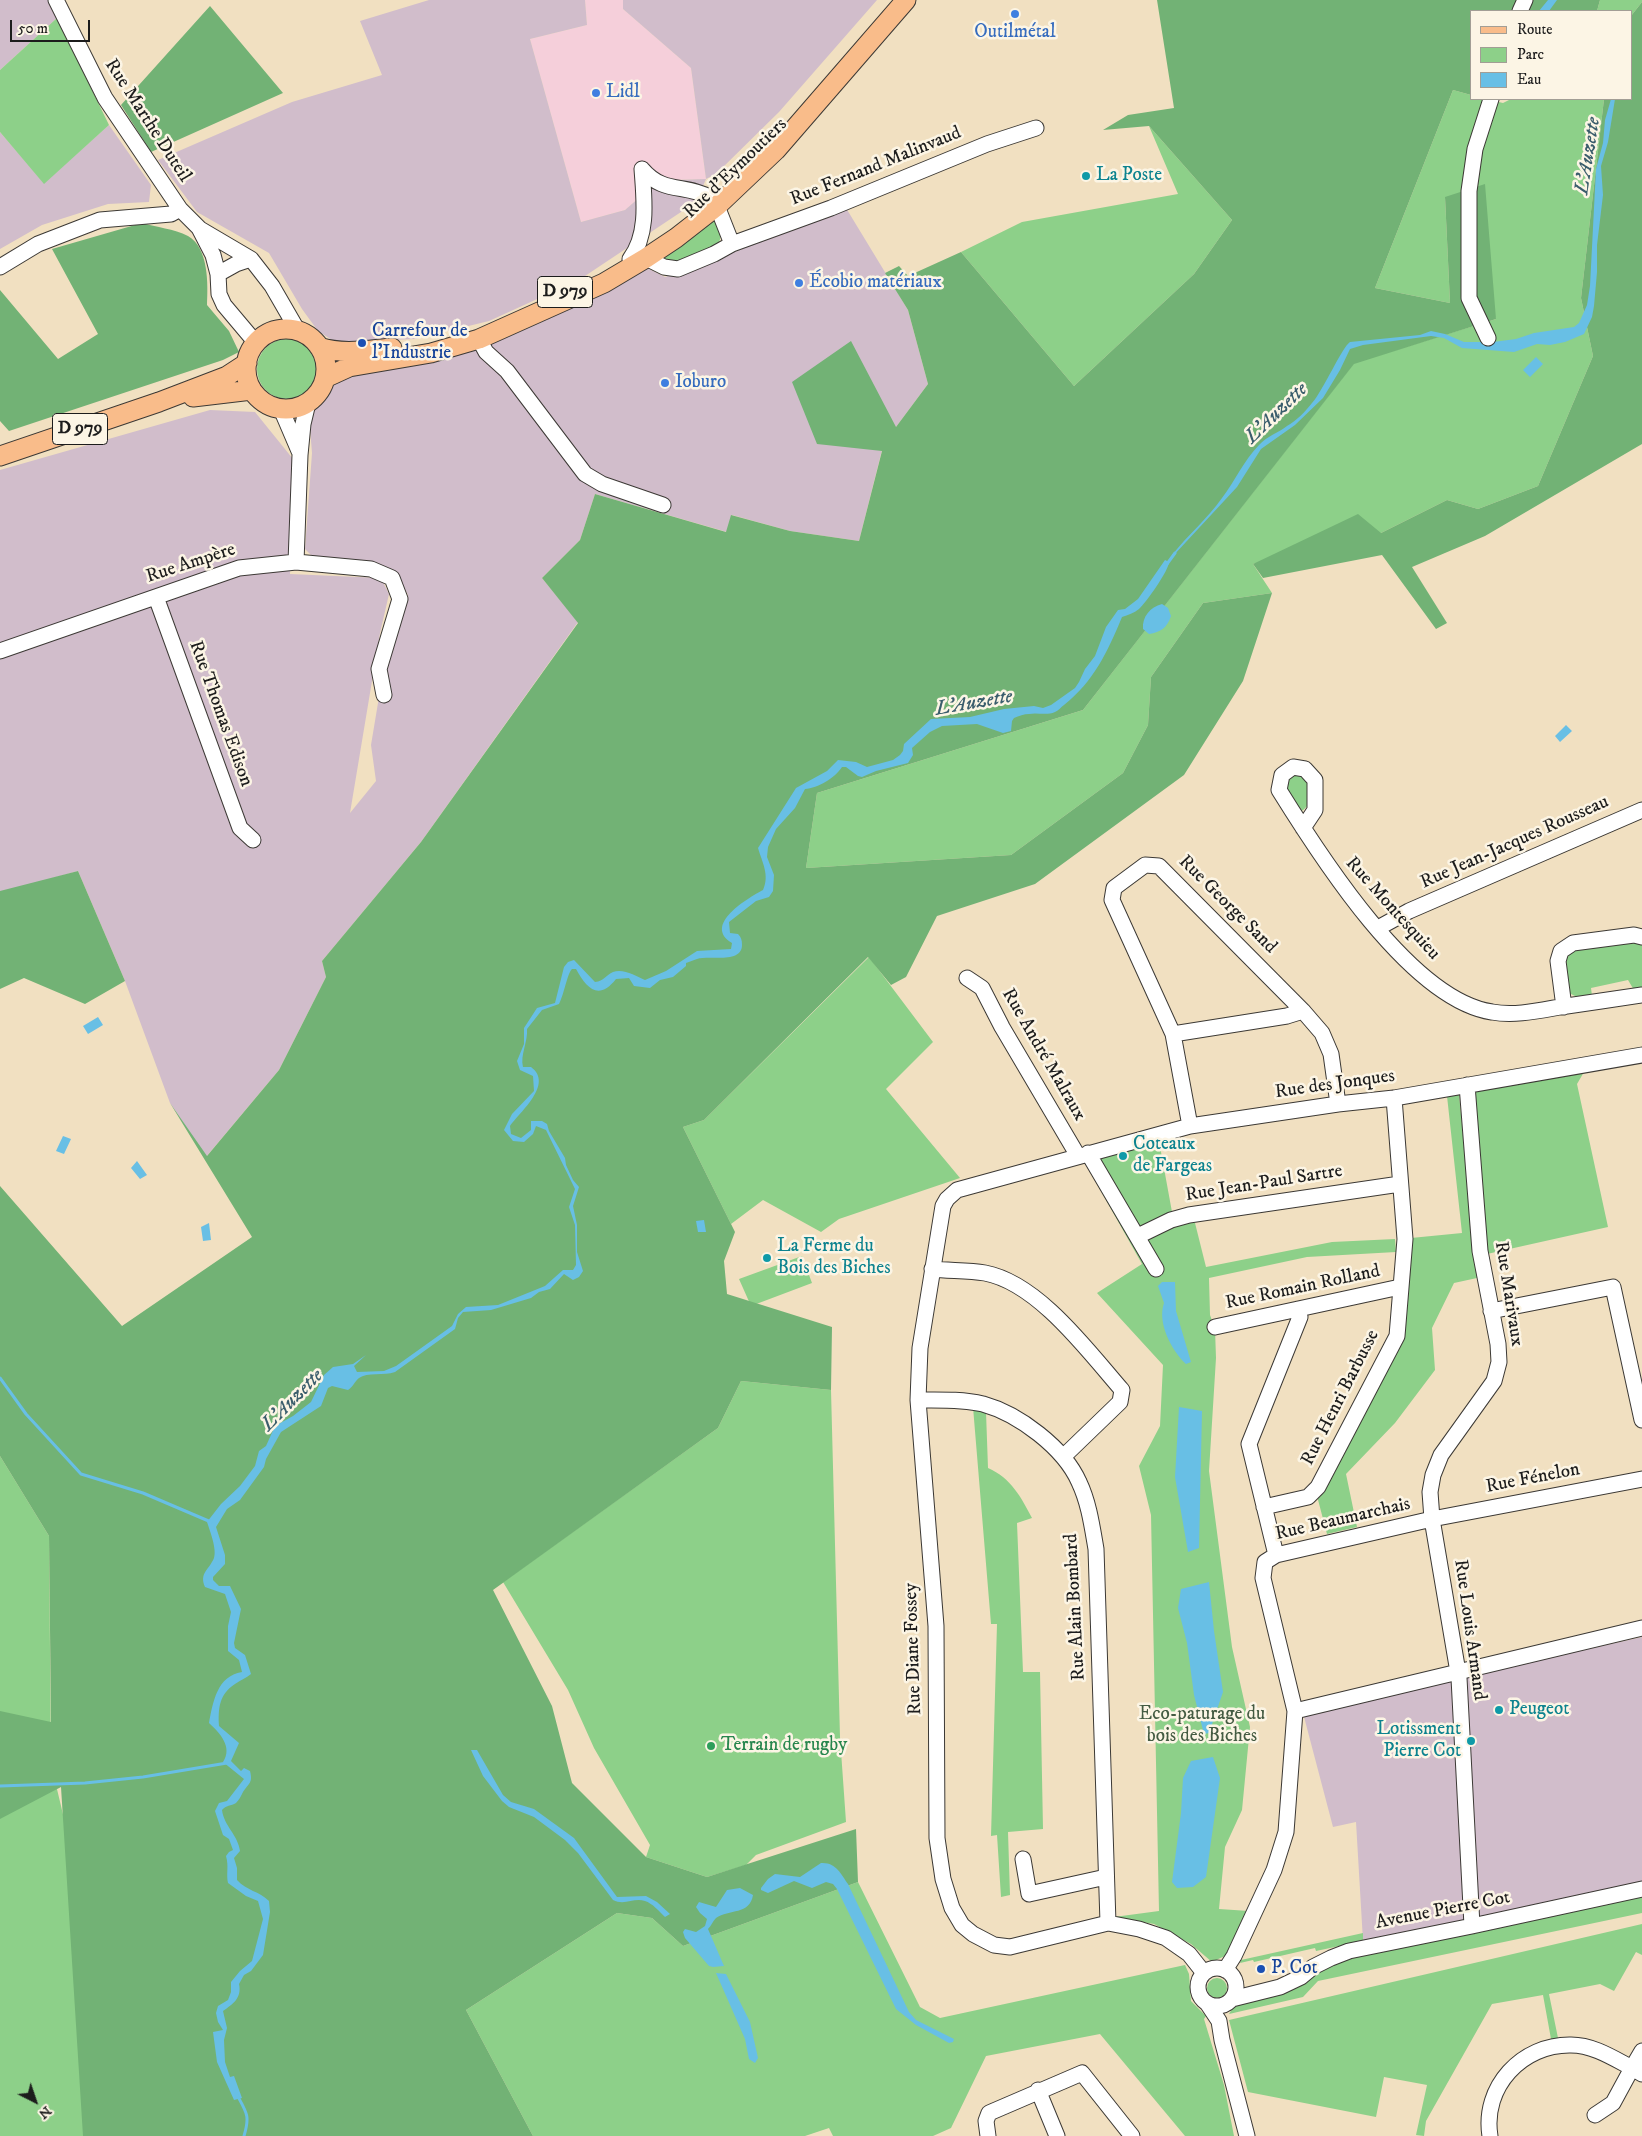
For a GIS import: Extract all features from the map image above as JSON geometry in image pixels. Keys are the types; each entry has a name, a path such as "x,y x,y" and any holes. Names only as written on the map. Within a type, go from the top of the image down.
{"main road":[{"name":"Rue d'Eymoutiers","path":"319,347 349,352 445,340 503,321 638,258 670,231 714,202 841,60 891,0"},
{"name":"D 979","path":"714,202 776,150 906,0"},
{"name":"D 979","path":"325,378 348,367 431,353 479,339 595,287 638,258"},
{"path":"275,331 298,331 310,337 319,347 326,367 325,378 319,392 308,403 300,407 281,409 270,406 252,390 246,373 247,363 256,343 265,336 275,331"},
{"name":"D 979","path":"0,456 159,402 227,376 247,363"},
{"name":"D 979","path":"159,402 252,390"}],"street":[{"name":"Rue Marthe Duteil","path":"56,0 105,98 180,209 199,228"},
{"path":"1488,338 1469,298 1468,191 1475,149 1490,100"},
{"name":"Rue Fernand Malinvaud","path":"638,258 664,267 678,269 714,254 732,244 831,208 987,144 1036,128"},
{"path":"638,258 643,220 642,169 649,177 662,186 700,192 714,202 732,244"},
{"path":"0,267 38,244 100,220 170,214 180,209"},
{"path":"199,228 251,259 272,286 298,331"},
{"path":"199,228 213,255 218,274 219,294 224,305 256,343"},
{"path":"218,274 236,264 251,259"},
{"path":"479,339 486,352 507,371 585,474 602,484 663,506"},
{"path":"296,562 300,455 303,424 308,403"},
{"path":"281,409 300,455"},
{"name":"Rue Ampère","path":"0,651 239,568 296,562 371,569 392,578 400,600 379,669 384,694"},
{"name":"Rue Thomas Edison","path":"156,597 240,828 253,840"},
{"name":"Rue Jean-Jacques Rousseau","path":"1378,928 1409,911 1642,810"},
{"name":"Rue Montesquieu","path":"1302,828 1350,896 1403,956 1447,996 1469,1007 1493,1013 1522,1013 1642,995"},
{"name":"Rue George Sand","path":"1190,1126 1173,1034 1112,900 1114,888 1145,864 1159,866 1303,1011 1322,1033 1331,1054 1338,1104"},
{"path":"1564,1007 1558,961 1562,951 1572,943 1634,934 1642,936"},
{"name":"Rue André Malraux","path":"967,978 982,988 1002,1027 1138,1236 1156,1269"},
{"path":"1173,1034 1287,1016 1303,1011"},
{"name":"Rue des Jonques","path":"1036,1168 1190,1126 1338,1104 1394,1098 1642,1055"},
{"name":"Rue Marivaux","path":"1432,1519 1430,1492 1433,1475 1441,1455 1494,1381 1499,1362 1499,1353 1480,1251 1467,1085"},
{"name":"Rue Henri Barbusse","path":"1264,1507 1308,1497 1318,1487 1397,1336 1404,1239 1394,1098"},
{"name":"Rue Diane Fossey","path":"1036,1168 957,1190 948,1199 940,1214 920,1348 918,1400 936,1626 937,1838 943,1879 952,1908 962,1925 973,1934 994,1945 1010,1947 1108,1923 1139,1929 1166,1938 1190,1954 1204,1973"},
{"name":"Rue Jean-Paul Sartre","path":"1138,1236 1171,1220 1189,1215 1400,1184"},
{"path":"932,1269 986,1273 1022,1287 1063,1324 1122,1390 1120,1402 1063,1457"},
{"name":"Rue Romain Rolland","path":"1215,1327 1400,1287"},
{"path":"1491,1311 1613,1287 1642,1420"},
{"path":"1219,2021 1235,1990 1230,1975 1274,1870 1286,1832 1295,1711 1263,1578 1270,1558 1264,1507 1249,1444 1300,1317 1298,1309"},
{"name":"Rue Alain Bombard","path":"918,1400 954,1400 985,1405 1019,1419 1063,1457 1082,1488 1089,1510 1096,1549 1108,1923"},
{"name":"Rue Fénelon","path":"1432,1519 1642,1478"},
{"name":"Rue Beaumarchais","path":"1270,1558 1432,1519"},
{"name":"Rue Louis Armand","path":"1432,1519 1459,1671 1472,1926"},
{"path":"1295,1711 1642,1628"},
{"path":"1022,1859 1029,1894 1106,1877"},
{"name":"Avenue Pierre Cot","path":"1229,2001 1259,1991 1280,1987 1301,1977 1313,1967 1349,1951 1642,1889"},
{"path":"1247,2136 1222,2040 1219,2021 1198,1991 1199,1981 1204,1973 1212,1969 1230,1975 1259,1991"},
{"path":"1207,2003 1217,2006 1229,2001"},
{"path":"1490,2136 1489,2115 1492,2098 1502,2079 1519,2061 1539,2050 1570,2045 1586,2047 1637,2071"},
{"path":"1595,2115 1613,2103 1637,2071 1642,2052"},
{"path":"988,2136 986,2122 989,2113 1038,2090 1082,2073 1125,2134"},
{"path":"1038,2090 1056,2136"}],"shaded area":[{"path":"0,0 48,0 57,18 0,70"},
{"path":"429,0 585,0 587,25 530,39 581,222 625,210 648,190 673,180 706,179 696,202 579,280 489,321 415,339 335,342 318,331 302,309 269,253 197,212 158,160 292,102 382,75 360,21"},
{"path":"585,0 623,0 623,9 691,68 706,179 673,180 648,190 625,210 581,222 530,39 587,25"},
{"path":"623,0 877,0 779,112 716,174 706,179 691,68 623,9"},
{"path":"109,125 151,185 149,202 108,204 42,225 0,249 0,132 44,183"},
{"path":"846,208 908,310 928,384 896,427 882,450 859,541 790,531 732,515 727,532 595,494 580,540 542,578 578,622 421,842 322,961 326,977 279,1070 206,1157 170,1103 125,981 78,871 0,893 0,470 210,410 255,412 293,459 290,574 381,578 389,594 380,633 350,813 376,781 371,745 384,667 408,595 395,571 315,559 305,549 312,453 309,416 339,377 371,370 645,267 665,277 701,265"},
{"path":"1642,1637 1642,1883 1363,1941 1356,1822 1333,1827 1303,1713"}],"green space":[{"path":"1157,0 1600,0 1597,10 1470,10 1470,95 1453,90 1375,288 1450,303 1445,197 1485,184 1496,319 1354,364 1083,710 817,793 806,868 1011,855 1123,773 1148,725 1151,677 1203,603 1272,593 1243,681 1184,775 1035,884 937,916 906,977 891,985 868,957 704,1120 683,1127 735,1232 724,1261 727,1294 832,1327 831,1390 741,1381 718,1428 493,1590 552,1706 572,1783 646,1857 707,1877 856,1829 858,1882 683,1946 652,1918 617,1913 466,2010 533,2136 83,2136 61,1787 0,1819 0,1711 51,1722 49,1536 0,1456 0,1186 122,1326 252,1237 170,1103 207,1156 279,1070 326,977 322,961 421,842 578,623 542,578 580,540 595,494 726,532 731,515 790,531 859,541 882,451 817,444 792,382 851,341 896,427 928,384 908,310 885,273 899,266 908,276 961,252 1074,386 1194,274 1232,220 1149,126 1103,130 1128,115 1174,108"},
{"path":"1600,0 1642,0 1632,15 1632,10 1597,10"},
{"path":"1642,2 1642,444 1485,536 1412,567 1447,623 1436,629 1382,555 1263,578 1253,564 1358,514 1381,533 1447,500 1478,509 1538,486 1593,356 1581,298 1604,100 1632,100 1632,15"},
{"path":"210,6 283,93 151,152 121,105"},
{"path":"57,18 109,125 44,184 0,132 0,70"},
{"path":"1453,90 1470,95 1470,100 1490,100 1503,103 1509,100 1604,100 1581,298 1593,356 1538,486 1478,509 1447,500 1381,533 1253,564 1272,593 1203,603 1151,677 1148,725 1123,773 1011,855 806,868 817,793 1083,710 1354,363 1496,319 1445,197 1450,303 1375,288"},
{"path":"1149,126 1232,220 1194,274 1074,386 961,252 1022,222 1178,194"},
{"path":"715,218 720,231 718,245 683,261 663,262 664,256"},
{"path":"142,223 177,232 188,236 195,242 204,258 206,268 207,305 229,331 239,352 223,360 9,431 0,421 0,290 58,359 98,334 52,249"},
{"path":"281,339 293,339 309,347 315,357 317,369 315,381 309,391 293,399 281,399 265,391 257,375 257,363 265,347"},
{"path":"1297,772 1310,783 1310,796 1307,807 1300,812 1295,809 1283,780"},
{"path":"78,871 125,981 85,1004 24,978 0,989 0,891"},
{"path":"1635,940 1642,944 1642,988 1634,990 1628,980 1591,988 1592,996 1579,998 1567,992 1563,962 1570,951"},
{"path":"869,957 933,1042 886,1089 960,1178 839,1219 821,1232 763,1200 731,1224 683,1127 704,1120"},
{"path":"1584,1072 1577,1084 1608,1227 1487,1254 1471,1097 1478,1088"},
{"path":"1459,1094 1477,1278 1454,1283 1432,1328 1435,1370 1395,1423 1346,1474 1357,1527 1327,1534 1317,1496 1389,1364 1411,1238 1462,1233 1447,1096"},
{"name":"Eco-paturage du bois des Biches","path":"1159,1141 1172,1212 1195,1223 1206,1267 1332,1242 1395,1239 1396,1252 1307,1257 1209,1278 1210,1315 1215,1329 1216,1358 1209,1471 1232,1647 1250,1727 1242,1810 1225,1847 1219,1909 1249,1911 1227,1955 1212,1962 1191,1944 1154,1924 1114,1917 1159,1911 1151,1515 1139,1466 1160,1426 1163,1365 1097,1293 1142,1264 1084,1161"},
{"path":"802,1256 812,1283 751,1306 739,1279"},
{"path":"741,1381 831,1390 840,1737 846,1822 756,1855 746,1865 707,1877 646,1857 650,1845 594,1748 568,1690 503,1582 718,1428"},
{"path":"973,1407 986,1412 988,1468 1009,1483 1032,1518 1017,1523 1023,1672 1040,1672 1043,1829 1008,1832 1010,1895 1001,1897 997,1835 991,1836 997,1624 991,1624"},
{"path":"0,1456 49,1536 51,1764 124,2070 106,2136 0,2136"},
{"path":"858,1882 920,2007 940,2018 1185,1965 1189,1974 1191,2001 1206,2016 1204,2019 1224,2085 1234,2136 1185,2136 1100,2034 986,2056 951,2128 933,2136 833,2136 829,2128 805,2136 533,2136 466,2010 617,1913 652,1918 683,1946"},
{"path":"1642,1895 1642,1913 1318,1981 1303,1997 1229,2014 1235,2004 1339,1960"},
{"path":"1642,1924 1642,1955 1636,1952 1614,1991 1600,1984 1549,1994 1558,2038 1551,2039 1543,1995 1492,2004 1426,2121 1424,2136 1416,2135 1427,2085 1384,2077 1376,2117 1248,2092 1229,2020"},
{"path":"1363,1933 1363,1941 1316,1951 1315,1948 1254,1962 1253,1960 1240,1963 1241,1960"},
{"path":"1217,1978 1224,1981 1227,1988 1224,1995 1217,1998 1210,1995 1207,1988 1210,1981"}],"water":[{"path":"1548,0 1557,0 1550,10 1540,10"},
{"path":"1611,100 1615,100 1608,142 1601,166 1603,195 1597,245 1594,306 1592,317 1584,334 1565,342 1550,345 1537,344 1514,352 1462,348 1444,338 1431,336 1363,345 1350,349 1323,398 1295,425 1261,449 1237,487 1173,556 1216,506 1244,464 1262,442 1301,416 1316,397 1342,352 1350,342 1420,335 1431,331 1445,334 1464,342 1493,342 1574,327 1579,323 1587,305 1590,286 1596,169 1603,143 1605,120"},
{"path":"1536,357 1543,364 1530,377 1523,370"},
{"path":"1165,560 1169,562 1168,566 1152,594 1139,609 1122,617 1111,643 1092,676 1074,696 1056,711 1048,714 1025,714 1014,718 1011,731 1003,733 977,724 942,726 930,732 912,748 913,755 908,763 876,771 862,777 846,767 842,767 826,782 805,789 795,808 776,829 768,847 767,857 774,875 773,891 769,897 756,901 729,922 730,933 738,934 742,940 741,951 737,955 724,958 696,959 686,963 686,966 673,977 660,980 650,988 634,986 629,978 616,979 604,990 598,991 588,986 576,969 572,969 559,1004 542,1010 527,1029 522,1058 523,1067 531,1067 537,1074 539,1081 533,1098 510,1126 511,1134 521,1138 531,1130 531,1121 542,1121 547,1124 549,1131 565,1158 573,1180 579,1187 573,1206 577,1225 577,1252 583,1271 579,1277 573,1280 564,1274 550,1289 539,1292 531,1298 491,1310 463,1312 458,1318 455,1329 395,1372 362,1376 348,1390 332,1386 328,1388 321,1406 281,1432 266,1459 264,1467 240,1500 227,1509 216,1527 225,1555 225,1564 213,1577 213,1580 219,1586 230,1586 241,1609 234,1643 235,1648 245,1655 251,1674 226,1692 219,1708 219,1726 239,1743 231,1761 241,1771 244,1768 250,1771 251,1778 250,1783 237,1802 222,1810 225,1821 239,1845 240,1851 234,1858 237,1868 237,1880 269,1901 270,1912 263,1955 251,1971 244,1975 239,1984 240,1989 236,2000 223,2011 227,2028 224,2040 225,2062 230,2077 234,2076 242,2098 234,2100 217,2062 213,2032 223,2030 218,2022 216,2013 218,2006 228,2000 231,1992 231,1982 252,1961 263,1919 258,1901 246,1896 228,1883 226,1856 233,1850 229,1839 223,1835 215,1811 219,1803 227,1801 244,1779 223,1762 227,1751 226,1746 221,1736 209,1723 215,1699 222,1684 234,1674 242,1672 239,1660 228,1651 228,1626 231,1612 225,1594 205,1587 203,1582 205,1572 215,1554 207,1522 221,1504 240,1486 255,1466 259,1451 266,1446 275,1426 293,1416 311,1402 324,1375 333,1367 353,1364 366,1355 354,1366 357,1372 384,1371 396,1366 452,1326 458,1314 466,1307 498,1305 545,1286 563,1270 573,1270 576,1265 575,1225 569,1207 575,1189 546,1130 536,1126 533,1134 524,1142 513,1141 504,1130 512,1114 534,1091 533,1076 520,1070 517,1061 524,1044 524,1028 537,1008 555,1003 564,967 568,962 574,960 595,982 617,971 629,973 645,980 666,971 697,951 731,949 732,943 724,936 722,928 725,920 739,906 763,890 766,874 758,848 796,788 827,771 838,760 856,762 867,767 893,760 903,751 904,744 931,719 970,717 1004,709 1034,706 1043,708 1051,705 1075,688 1085,669 1095,656 1106,627 1118,610 1125,609 1138,599"},
{"path":"1162,604 1168,608 1171,616 1168,624 1163,629 1149,634 1143,629 1145,617 1154,607"},
{"path":"1566,725 1572,731 1560,742 1555,736"},
{"path":"98,1017 103,1025 88,1034 83,1026"},
{"path":"63,1136 71,1139 64,1154 56,1151"},
{"path":"137,1161 147,1175 140,1179 131,1168"},
{"path":"704,1220 706,1232 698,1232 696,1221"},
{"path":"209,1223 211,1240 203,1241 201,1227"},
{"path":"1162,1282 1175,1282 1176,1311 1191,1362 1186,1364 1175,1351 1164,1327 1162,1311 1164,1303 1158,1286"},
{"path":"1179,1407 1202,1411 1199,1548 1188,1552 1175,1477"},
{"path":"1209,1582 1223,1692 1209,1733 1204,1734 1194,1695 1187,1643 1178,1608 1181,1589"},
{"path":"471,1750 477,1750 503,1795 511,1802 534,1809 574,1838 617,1897 646,1896 657,1902 670,1914 665,1917 648,1902 641,1900 617,1902 613,1900 578,1853 565,1840 534,1817 509,1807 502,1801 483,1776"},
{"path":"1213,1757 1220,1778 1206,1877 1193,1887 1177,1888 1172,1882 1181,1813 1183,1778 1191,1761"},
{"path":"821,1863 831,1864 848,1884 909,2012 916,2020 954,2039 953,2042 949,2043 916,2025 896,2009 833,1884 826,1882 812,1888 794,1881 768,1893 761,1890 768,1879 775,1874 800,1877"},
{"path":"740,1888 753,1895 751,1901 743,1909 716,1918 708,1929 724,1966 709,1966 685,1938 683,1932 685,1929 696,1932 705,1926 707,1919 696,1907 699,1902 716,1907 727,1890"},
{"path":"716,1973 726,1974 750,2022 758,2058 755,2063 749,2059 745,2039"}],"waterway":[{"name":"L'Auzette","path":"1167,564 1175,553"},
{"path":"0,1378 26,1414 81,1474 143,1493 211,1522"},
{"path":"0,1786 85,1783 143,1777 227,1763"},
{"name":"L'Auzette","path":"237,2095 247,2115 244,2136"}],"place":[{"name":"Outilmétal","path":"1015,14"},
{"name":"Lidl","path":"596,93"},
{"name":"La Poste","path":"1086,176"},
{"name":"Écobio matériaux","path":"799,283"},
{"name":"Carrefour de l'Industrie","path":"362,343"},
{"name":"Ioburo","path":"665,383"},
{"name":"Coteaux de Fargeas","path":"1123,1156"},
{"name":"La Ferme du Bois des Biches","path":"767,1258"},
{"name":"Peugeot","path":"1499,1710"},
{"name":"Lotissment Pierre Cot","path":"1471,1741"},
{"name":"Terrain de rugby","path":"711,1746"},
{"name":"P. Cot","path":"1261,1969"}]}
